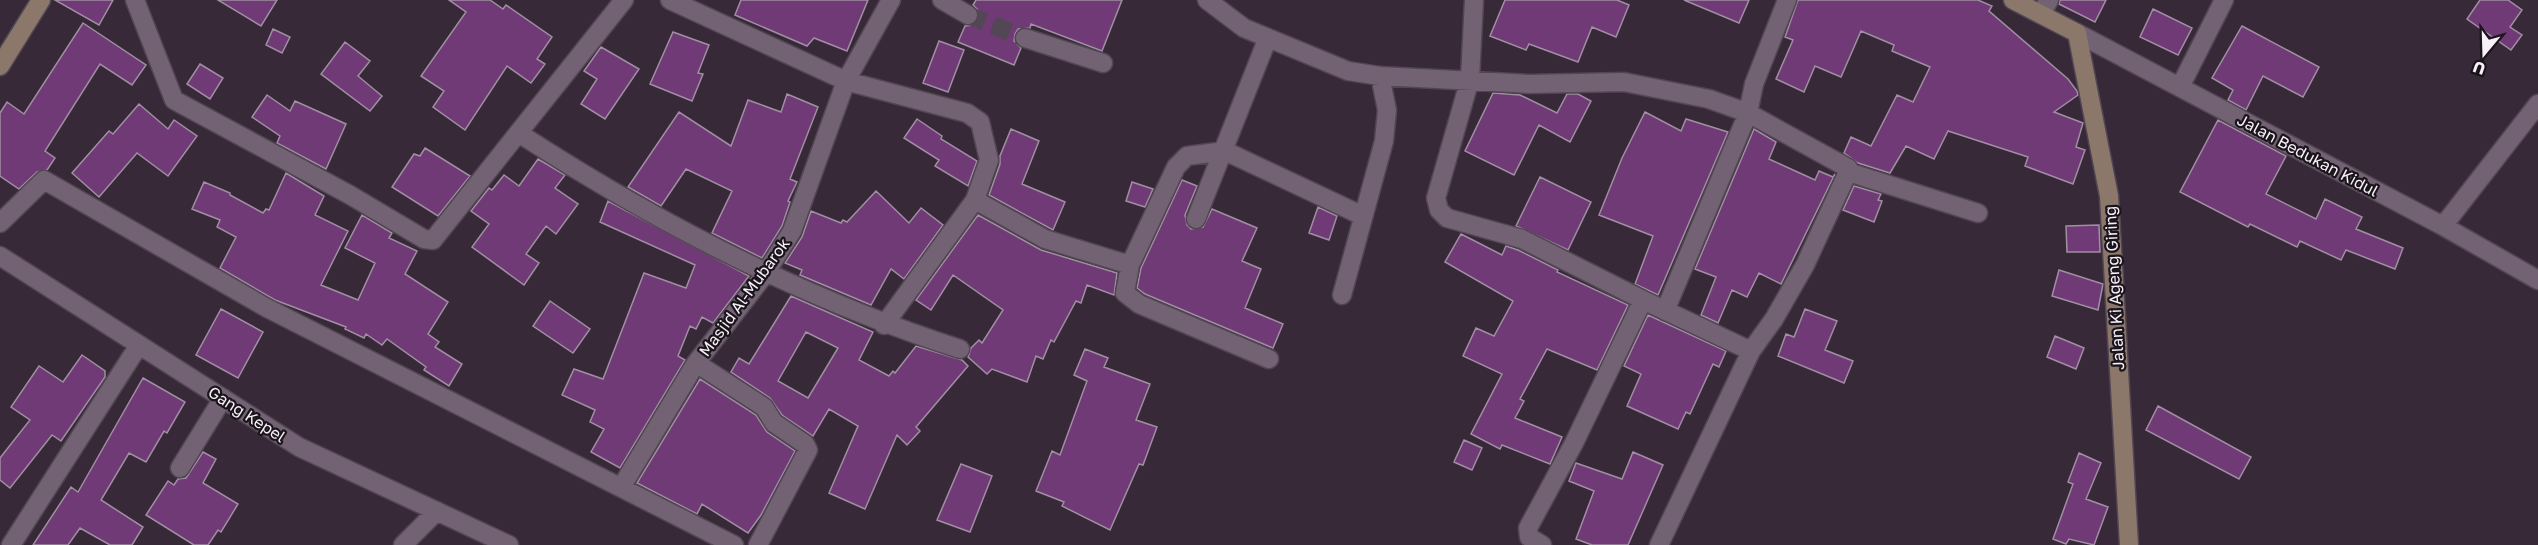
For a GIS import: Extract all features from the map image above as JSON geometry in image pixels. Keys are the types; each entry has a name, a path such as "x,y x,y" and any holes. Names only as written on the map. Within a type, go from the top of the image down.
{"street":[{"path":"0,65 41,0"},
{"path":"135,0 174,100 428,240 437,236 624,0"},
{"path":"670,0 846,81 967,113 980,122 989,160 975,200 884,325"},
{"name":"Masjid Al-Mubarok","path":"622,486 696,363 765,274 792,231 846,81 891,0"},
{"path":"942,0 968,15"},
{"path":"1207,0 1244,28 1267,40 1348,71 1380,76 1470,79 1528,84 1624,82 1709,99 1748,113 1848,168 1805,265 1774,319 1751,351 1659,545"},
{"path":"1474,0 1470,79 1436,198 1439,210 1447,218 1522,239 1665,311 1751,351"},
{"path":"1665,311 1748,113 1754,84 1787,0"},
{"path":"2013,0 2045,7 2077,33"},
{"path":"2180,87 2224,0"},
{"name":"Jalan Bedukan Kidul","path":"2077,33 2443,226 2538,279"},
{"name":"Jalan Ki Ageng Giring","path":"2077,33 2109,196 2129,545"},
{"path":"1024,38 1103,63"},
{"path":"1196,219 1225,151 1267,40"},
{"path":"1342,295 1384,141 1387,110 1380,76"},
{"path":"2443,226 2538,104"},
{"path":"520,134 591,180 765,274 825,297 884,325 960,349"},
{"path":"1269,359 1128,298 1124,287 1130,265 1176,167 1187,156 1225,151 1363,216"},
{"path":"1848,172 1978,213"},
{"path":"0,223 44,180 267,308 622,486 734,545"},
{"path":"975,200 1045,239 1130,265"},
{"name":"Gang Kepel","path":"0,256 299,447 509,545"},
{"path":"1542,545 1529,537 1528,528 1574,443 1643,300"},
{"path":"11,545 139,345"},
{"path":"696,363 764,407 774,423 805,444 808,450 758,545"},
{"path":"180,468 223,398"},
{"path":"403,545 437,511"}],"building":[{"path":"55,0 113,0 99,25"},
{"path":"218,0 277,0 261,26"},
{"path":"449,0 490,0 503,9 506,5 552,37 537,59 545,64 531,83 507,66 465,130 433,107 444,91 421,76 466,12"},
{"path":"741,0 868,0 847,51 814,38 807,46 735,15"},
{"path":"976,0 1122,0 1102,51 1031,24 1030,28 1018,29 1015,34 1014,41 1021,48 1014,65 958,42 965,26 973,25 978,20 978,10 973,5"},
{"path":"1505,0 1617,0 1629,5 1616,37 1592,27 1578,62 1529,44 1526,50 1490,36"},
{"path":"1684,0 1749,0 1739,23"},
{"path":"1798,0 1978,0 1992,6 1989,11 2068,79 2077,91 2078,95 2054,112 2083,123 2076,147 2085,150 2073,184 2025,166 2028,157 1948,131 1934,159 1906,146 1890,173 1858,163 1844,153 1851,137 1871,146 1897,95 1913,102 1930,67 1892,51 1894,45 1861,31 1841,77 1815,66 1804,92 1776,79 1793,40 1785,37"},
{"path":"2060,0 2106,0 2095,22 2059,4"},
{"path":"2480,0 2508,0 2522,10 2510,27 2522,35 2511,50 2467,19"},
{"path":"2153,9 2192,28 2178,55 2140,37"},
{"path":"83,23 146,65 132,85 100,64 45,151 55,158 47,170 37,172 19,189 0,176 0,113 7,102 24,114"},
{"path":"2242,26 2319,67 2303,97 2263,76 2246,110 2228,100 2233,90 2212,78"},
{"path":"273,29 290,37 282,53 266,45"},
{"path":"673,32 709,45 698,73 703,74 692,101 650,84"},
{"path":"939,41 964,50 948,92 923,83"},
{"path":"345,42 370,61 358,76 382,96 370,111 321,74"},
{"path":"601,47 639,69 605,119 581,104 597,79 584,71"},
{"path":"200,64 223,78 210,99 187,84"},
{"path":"1493,93 1520,95 1557,113 1567,94 1578,94 1591,101 1570,142 1539,125 1514,175 1465,151"},
{"path":"787,94 818,107 790,179 797,182 788,201 790,202 782,226 762,258 712,233 732,191 686,169 661,206 628,187 679,112 731,146 748,100 781,112"},
{"path":"267,95 290,111 295,101 346,124 326,169 277,143 280,136 252,117"},
{"path":"139,104 168,129 174,120 197,136 168,176 137,153 99,197 72,173 109,131 113,134"},
{"path":"1645,112 1681,131 1686,119 1728,132 1658,295 1635,284 1653,236 1599,215 1622,158"},
{"path":"917,119 942,136 941,139 977,161 968,186 935,166 939,160 904,138"},
{"path":"2218,120 2286,156 2266,194 2316,219 2325,199 2362,217 2356,229 2403,248 2395,269 2346,250 2341,260 2300,241 2297,247 2250,224 2248,227 2180,192"},
{"path":"1011,129 1039,141 1022,184 1065,202 1053,230 989,195 1000,164 1000,156"},
{"path":"1754,129 1776,142 1769,159 1815,180 1819,171 1833,177 1835,174 1781,284 1759,273 1747,297 1732,290 1718,323 1701,315 1716,277 1695,269"},
{"path":"425,148 470,176 438,216 392,187 414,154 420,156"},
{"path":"538,159 565,175 555,188 578,204 556,234 546,226 526,254 539,263 524,285 472,247 489,224 471,211 489,188 492,190 504,175 519,186"},
{"path":"286,173 324,196 315,215 348,231 321,285 358,300 375,263 345,248 362,215 392,233 389,238 417,251 405,274 448,302 428,334 439,342 435,347 462,364 449,386 424,370 426,367 387,339 382,345 366,334 364,338 345,329 346,327 275,300 220,268 236,237 217,227 220,220 192,209 204,182 230,193 263,213 266,209 269,210"},
{"path":"1540,177 1591,202 1568,250 1516,226"},
{"path":"1182,180 1197,186 1185,215 1187,225 1191,229 1203,227 1212,209 1257,228 1242,261 1261,269 1245,308 1283,324 1273,348 1145,294 1137,288 1141,268"},
{"path":"1132,182 1153,189 1145,207 1126,201"},
{"path":"1854,186 1881,194 1878,200 1882,201 1874,222 1843,210"},
{"path":"876,191 909,223 921,208 943,225 904,279 891,269 871,305 800,275 802,270 785,263 802,237 811,211 841,223 843,220 847,222"},
{"path":"608,201 749,276 713,323 702,317 696,329 690,326 678,356 685,360 620,468 591,452 604,429 590,422 595,410 562,395 574,369 603,379 644,273 686,288 695,265 600,222"},
{"path":"1318,207 1337,216 1329,240 1309,233"},
{"path":"978,215 1041,250 1117,273 1114,295 1087,285 1081,303 1076,301 1054,342 1051,340 1043,359 1036,356 1027,382 992,369 987,374 968,357 971,348 979,340 982,343 1003,310 953,275 931,310 916,300"},
{"path":"2099,225 2100,252 2067,252 2066,226"},
{"path":"1461,234 1502,255 1506,246 1518,250 1558,270 1557,272 1628,305 1597,370 1547,349 1520,399 1524,401 1515,418 1562,437 1550,464 1502,445 1500,449 1471,434 1502,374 1463,356 1476,328 1494,336 1513,301 1445,262"},
{"path":"2059,270 2103,284 2098,310 2052,296"},
{"path":"791,296 873,332 859,360 889,376 893,371 895,373 916,346 962,360 968,366 916,427 920,431 907,445 897,435 865,509 829,493 858,426 829,409 813,436 782,415 770,398 731,372 739,358 749,364","holes":["806,332 838,348 808,398 778,381"]},
{"path":"550,301 590,329 573,353 533,326"},
{"path":"221,309 263,332 238,378 196,355"},
{"path":"1805,309 1837,321 1825,350 1853,361 1844,383 1778,356 1786,334 1794,337"},
{"path":"1648,315 1726,351 1719,367 1713,364 1690,414 1686,412 1678,429 1627,406 1641,374 1624,366"},
{"path":"2055,336 2084,348 2076,369 2047,357"},
{"path":"1085,349 1108,358 1104,367 1150,384 1136,420 1157,427 1143,465 1139,464 1110,530 1062,506 1064,502 1036,491 1052,451 1060,455 1087,381 1074,375"},
{"path":"82,355 105,371 105,377 61,441 52,435 10,488 0,480 0,458 30,420 11,407 39,366 63,382"},
{"path":"143,378 185,402 167,433 164,431 146,462 129,453 101,500 143,527 132,545 110,545 80,528 68,545 33,545 71,487 78,492"},
{"path":"700,379 756,415 767,432 795,451 761,515 748,533 702,504 697,514 637,483"},
{"path":"2158,406 2251,457 2239,479 2146,430"},
{"path":"1464,440 1482,448 1472,470 1454,462"},
{"path":"203,452 216,459 203,483 238,504 221,532 218,530 208,545 194,545 146,515 168,481 174,485 178,479 186,478"},
{"path":"1633,452 1663,465 1628,545 1592,545 1576,539 1594,491 1569,481 1576,463 1622,479"},
{"path":"2079,453 2101,463 2086,499 2108,507 2094,545 2069,539 2066,544 2053,539 2073,484 2068,482"},
{"path":"961,464 992,476 970,532 937,520"}],"tunnel":[{"path":"968,15 1025,38"}]}
